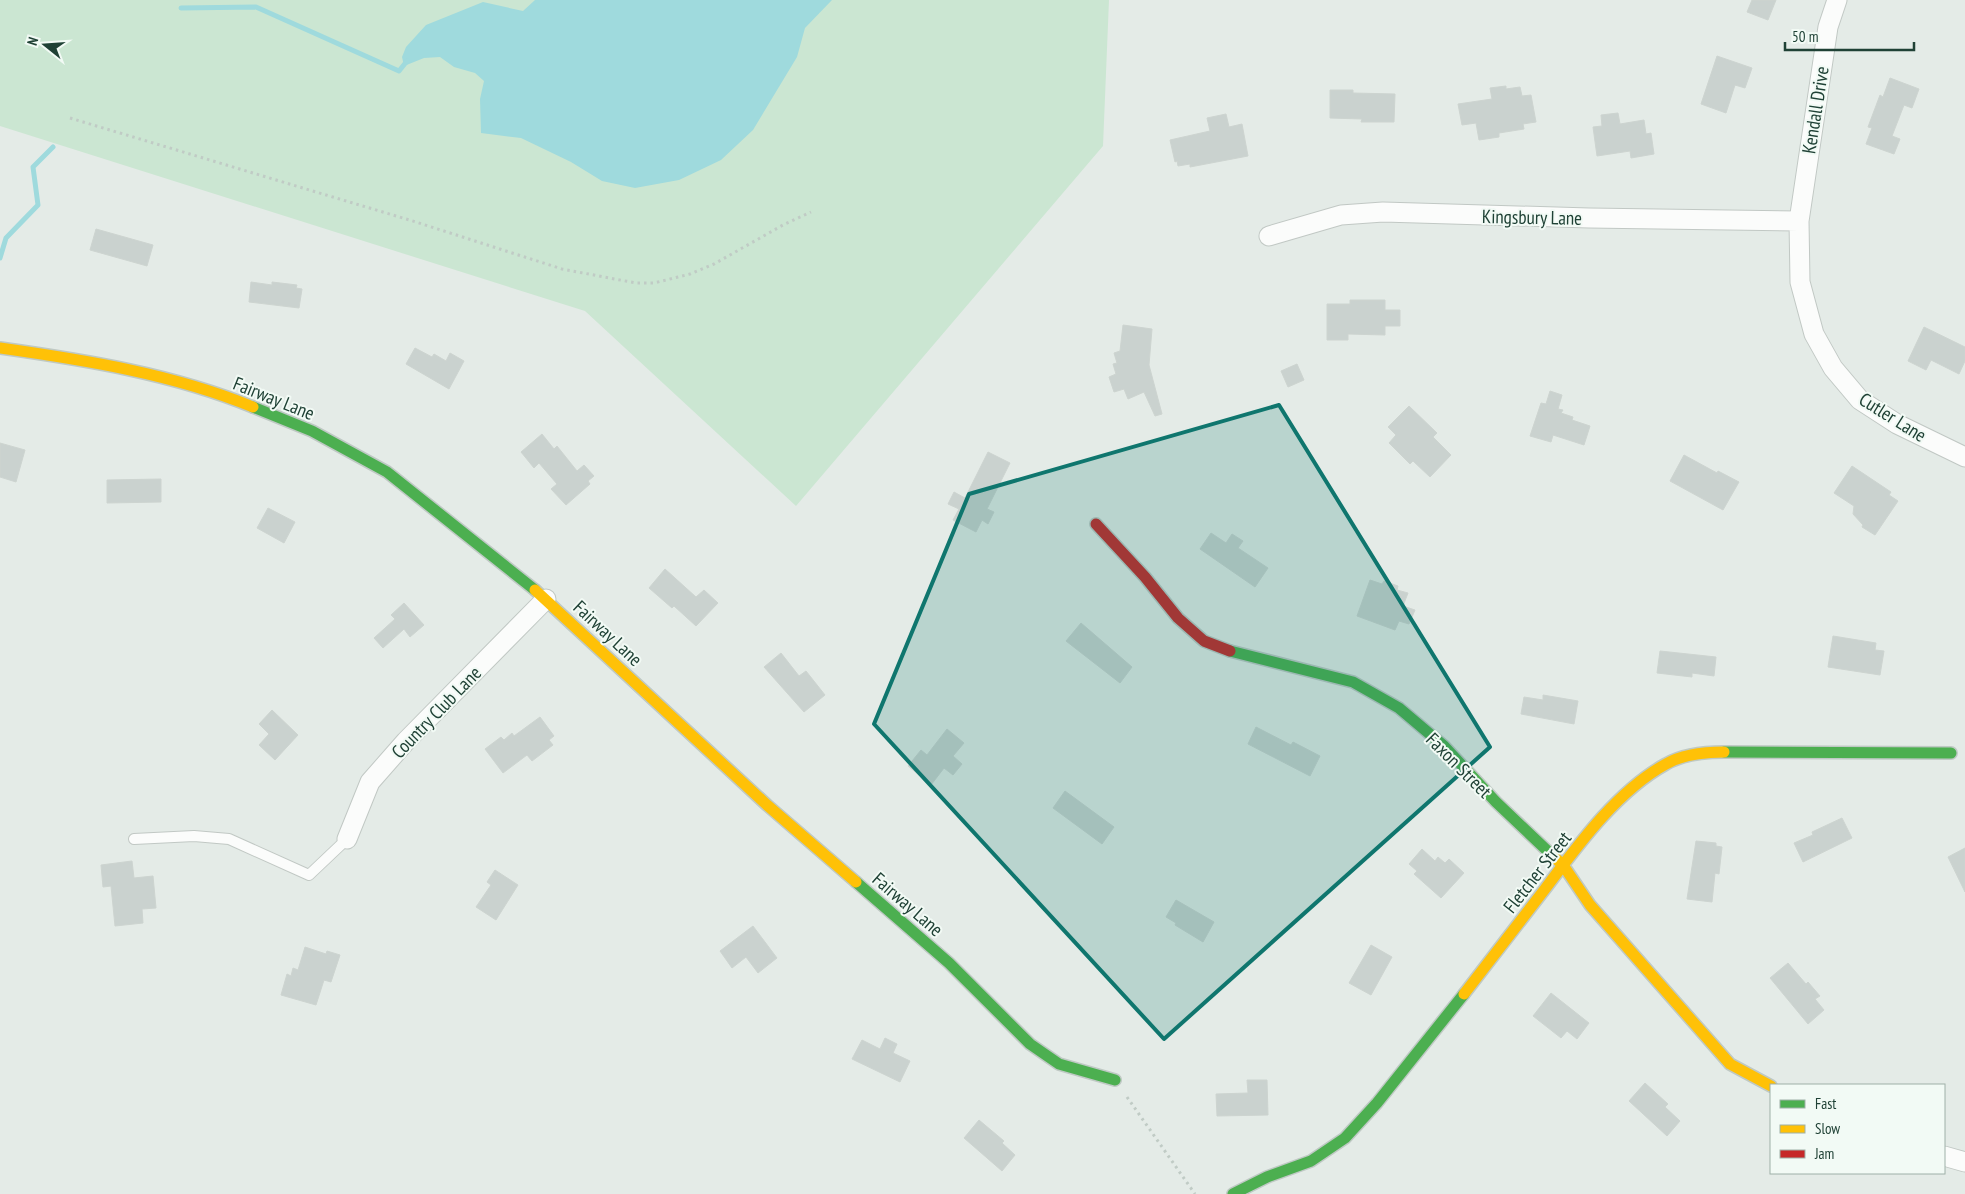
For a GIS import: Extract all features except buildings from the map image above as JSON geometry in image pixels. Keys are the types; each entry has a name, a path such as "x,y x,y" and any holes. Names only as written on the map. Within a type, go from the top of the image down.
{"street":[{"name":"Kendall Drive","path":"1798,221 1828,27 1837,0"},
{"name":"Kingsbury Lane","path":"1269,236 1340,215 1383,212 1589,218 1798,221"},
{"name":"Cutler Lane","path":"1798,221 1800,282 1814,334 1833,368 1860,400 1897,424 1965,457"},
{"name":"Fairway Lane","path":"0,348 74,359 183,383 246,404 312,431 387,472 546,599 767,805 949,963 1030,1044 1059,1064 1115,1080"},
{"name":"Faxon Street","path":"1096,524 1145,577 1178,618 1204,641 1241,655 1289,665 1353,682 1399,708 1444,746 1496,802 1563,865 1590,905 1730,1064 1770,1085"},
{"name":"Country Club Lane","path":"347,839 370,782 406,741 546,599"},
{"name":"Fletcher Street","path":"1232,1194 1268,1177 1311,1161 1345,1138 1377,1103 1434,1033 1563,865 1602,819 1640,781 1666,763 1703,752 1951,753"},
{"path":"1945,1156 1965,1162"}],"lane":[{"path":"134,839 194,836 228,839 309,875 347,839"}],"path":[{"path":"70,118 416,222 562,269 636,283 654,283 690,274 714,264 783,225 811,212"},
{"path":"1115,1080 1195,1194"}],"highlighted area":[{"path":"1279,405 1490,747 1164,1039 874,724 969,494"}],"green space":[{"path":"0,0 1109,0 1103,146 796,506 585,311 0,126"}],"water":[{"path":"535,0 832,0 805,28 797,57 753,130 721,160 679,180 635,188 602,181 571,162 521,138 481,133 480,99 484,81 475,73 454,67 440,57 424,58 404,66 402,57 406,47 426,25 483,2 523,11"}],"waterway":[{"path":"181,8 256,7 399,71 407,61"},
{"path":"0,258 6,238 38,205 33,167 53,147"}],"traffic: fast":[{"path":"253,407 312,431 387,472 535,590"},
{"path":"1230,651 1353,682 1399,708 1444,746 1496,802 1555,858"},
{"path":"1724,752 1951,753"},
{"path":"856,882 949,963 1030,1044 1059,1064 1115,1080"},
{"path":"1233,1194 1267,1177 1311,1161 1345,1138 1377,1103 1464,994"}],"traffic: slow":[{"path":"0,348 96,363 160,377 223,395 253,407"},
{"path":"535,590 767,805 856,882"},
{"path":"1464,994 1585,837 1631,789 1648,775 1680,758 1694,754 1724,752"},
{"path":"1555,858 1563,865 1590,905 1730,1064 1770,1085"}],"traffic: jam":[{"path":"1096,524 1145,577 1178,618 1204,641 1230,651"}]}
